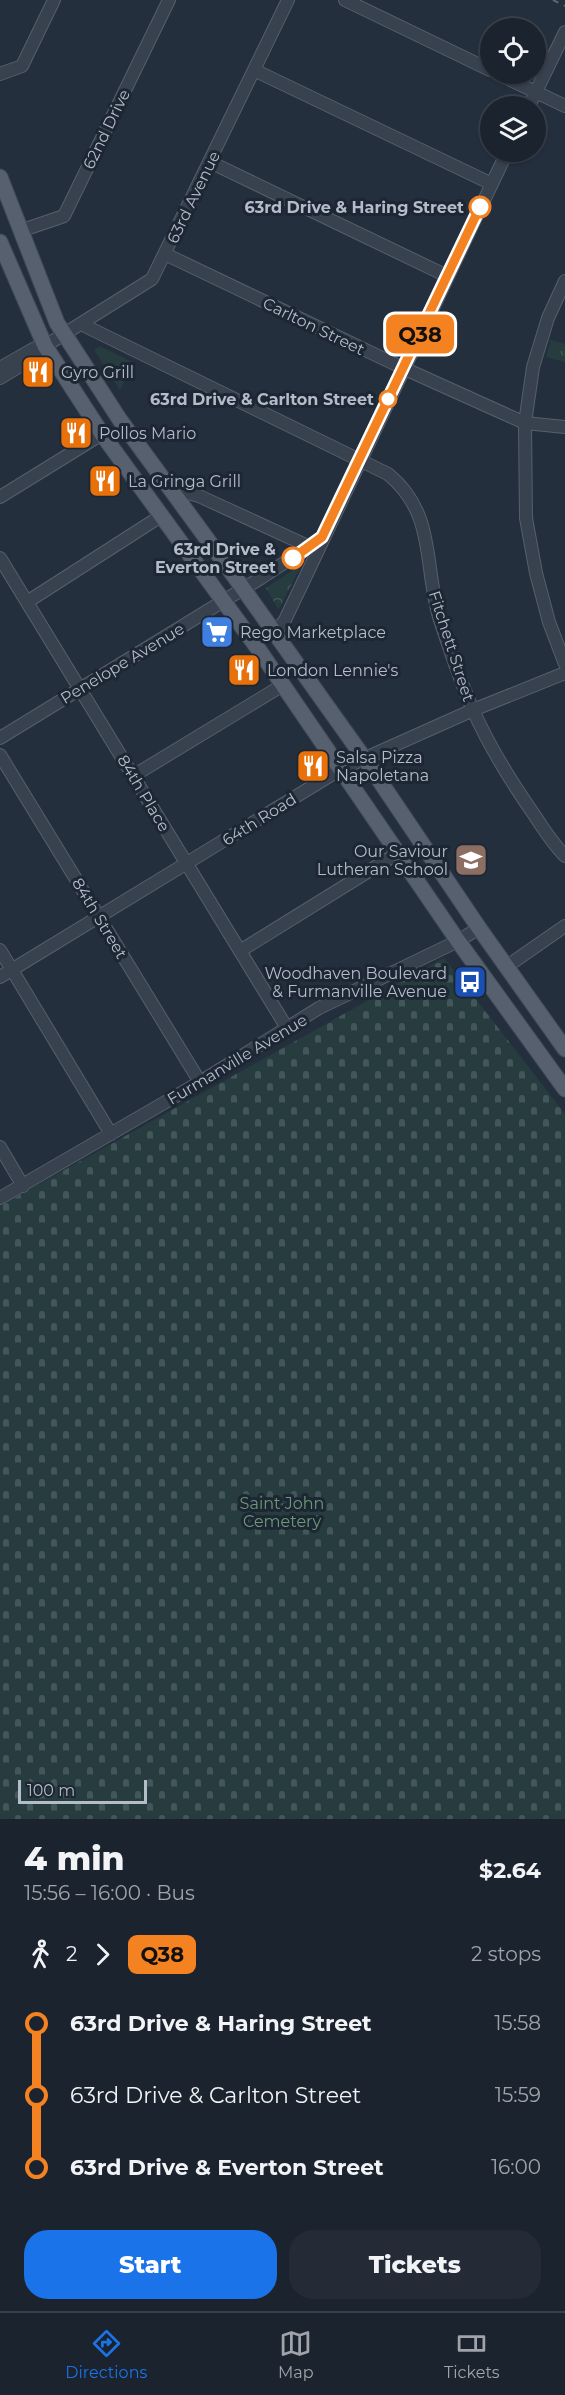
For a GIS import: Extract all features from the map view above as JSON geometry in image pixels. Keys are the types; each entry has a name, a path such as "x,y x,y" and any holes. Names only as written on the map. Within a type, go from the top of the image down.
{"main road":[{"path":"0,177 57,323 64,335 167,487 364,758 479,928 565,1049"},
{"path":"0,243 45,346 102,434 284,685 458,941 565,1089"}],"street":[{"path":"0,74 22,66 54,0"},
{"name":"62nd Drive","path":"20,231 64,216 169,0"},
{"name":"63rd Avenue","path":"0,368 64,335 152,279 288,0"},
{"path":"345,0 480,65"},
{"path":"534,96 565,32"},
{"path":"254,70 492,184"},
{"path":"519,84 565,106"},
{"path":"210,162 447,276"},
{"path":"274,635 285,620 322,537 502,162"},
{"name":"Carlton Street","path":"165,254 403,368 525,423 565,427"},
{"path":"565,281 548,318 533,367 525,423 526,518 544,603 565,664"},
{"name":"Fitchett Street","path":"81,324 388,474 402,485 426,533 429,569 439,618 473,710 519,794 565,856"},
{"name":"63rd Avenue","path":"0,378 33,358 45,346"},
{"path":"0,497 102,434"},
{"path":"167,487 199,496 310,547"},
{"path":"27,602 161,516"},
{"name":"Penelope Avenue","path":"0,738 243,589 322,537"},
{"name":"84th Place","path":"0,558 287,1029"},
{"name":"64th Road","path":"0,977 341,769 473,710 565,674"},
{"path":"134,776 284,685"},
{"name":"84th Street","path":"0,754 200,1082"},
{"path":"240,951 398,853"},
{"path":"506,967 565,926"},
{"name":"Furmanville Avenue","path":"0,1198 200,1082 320,1008 458,941 479,928"},
{"path":"0,950 111,1134"},
{"path":"0,1147 23,1186"}],"green space":[{"path":"551,340 565,344 565,362 546,357"},
{"path":"100,346 134,363 120,390 94,350"},
{"path":"302,564 280,607 278,609 266,588"},
{"name":"Saint John Cemetery","path":"444,958 565,1114 565,1819 0,1819 0,1206"}],"railway":[{"path":"553,0 565,6"}],"bus line":[{"name":"Q38","path":"293,558 322,537 480,207"}],"place":[{"name":"63rd Drive & Haring Street","path":"480,207"},
{"name":"Gyro Grill","path":"38,372"},
{"name":"63rd Drive & Carlton Street","path":"388,399"},
{"name":"Pollos Mario","path":"76,433"},
{"name":"La Gringa Grill","path":"105,481"},
{"name":"63rd Drive & Everton Street","path":"293,558"},
{"name":"Rego Marketplace","path":"217,632"},
{"name":"London Lennie's","path":"244,670"},
{"name":"Salsa Pizza Napoletana","path":"313,766"},
{"name":"Our Saviour Lutheran School","path":"471,860"},
{"name":"Woodhaven Boulevard & Furmanville Avenue","path":"470,982"}]}
